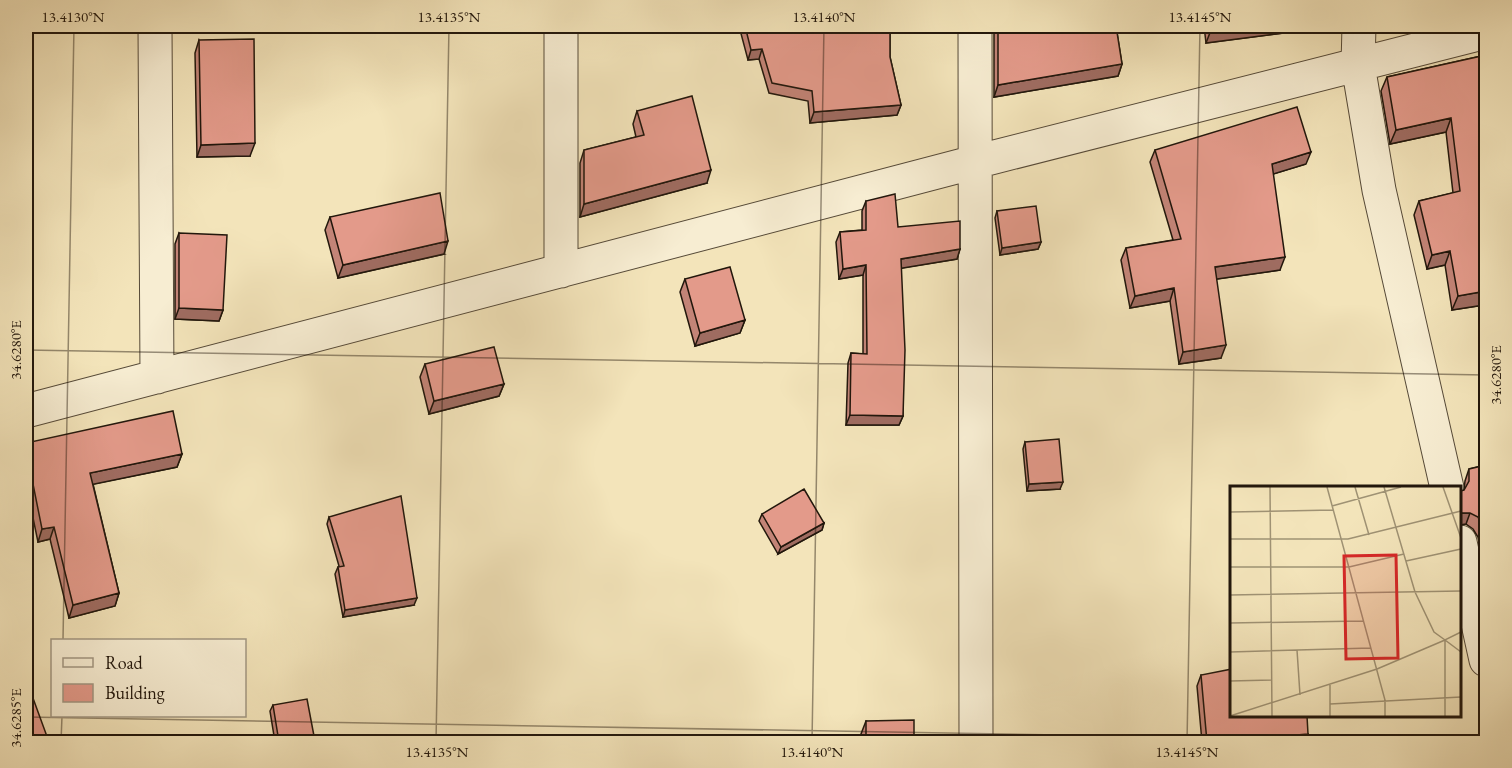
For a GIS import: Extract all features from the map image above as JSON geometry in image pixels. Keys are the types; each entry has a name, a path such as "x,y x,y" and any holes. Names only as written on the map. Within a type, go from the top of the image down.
{"street":[{"path":"155,26 157,376"},
{"path":"561,26 561,271"},
{"path":"975,26 976,742"},
{"path":"1359,26 1358,64 1379,190 1447,486"},
{"path":"26,411 975,162 1486,32"},
{"path":"1461,547 1486,660"}],"building":[{"path":"745,26 890,26 890,57 901,105 814,112 812,91 772,83 762,49 751,50"},
{"path":"998,26 1116,26 1122,64 998,85"},
{"path":"1210,26 1246,26 1211,30"},
{"path":"254,39 255,143 201,145 199,40"},
{"path":"1486,55 1486,291 1458,296 1450,251 1432,255 1419,201 1460,191 1451,118 1396,130 1387,77"},
{"path":"692,96 711,170 584,204 584,150 644,135 637,111"},
{"path":"1297,107 1311,152 1272,164 1285,257 1215,267 1226,345 1183,352 1174,288 1135,296 1126,248 1181,239 1155,150"},
{"path":"440,193 448,241 343,265 330,217"},
{"path":"895,194 898,227 960,221 960,249 901,259 905,350 903,416 850,415 851,353 867,354 866,265 843,269 840,232 866,230 866,201"},
{"path":"1036,206 1041,242 1002,248 997,211"},
{"path":"179,233 227,235 223,310 179,308"},
{"path":"730,267 745,320 700,333 685,279"},
{"path":"494,347 504,384 434,401 425,364"},
{"path":"173,411 182,454 90,473 119,593 73,605 54,527 42,529 26,443"},
{"path":"1059,439 1063,482 1029,484 1025,442"},
{"path":"1486,465 1486,544 1478,517 1470,513 1461,513 1461,491 1464,490 1469,481 1469,469"},
{"path":"804,489 824,523 781,547 762,514"},
{"path":"401,496 417,598 345,610 338,567 344,566 329,517"},
{"path":"1230,669 1230,717 1307,717 1308,734 1207,742 1201,675"},
{"path":"26,679 49,742 26,742"},
{"path":"307,699 314,736 279,742 273,705"},
{"path":"914,720 914,742 866,742 866,721"}]}
